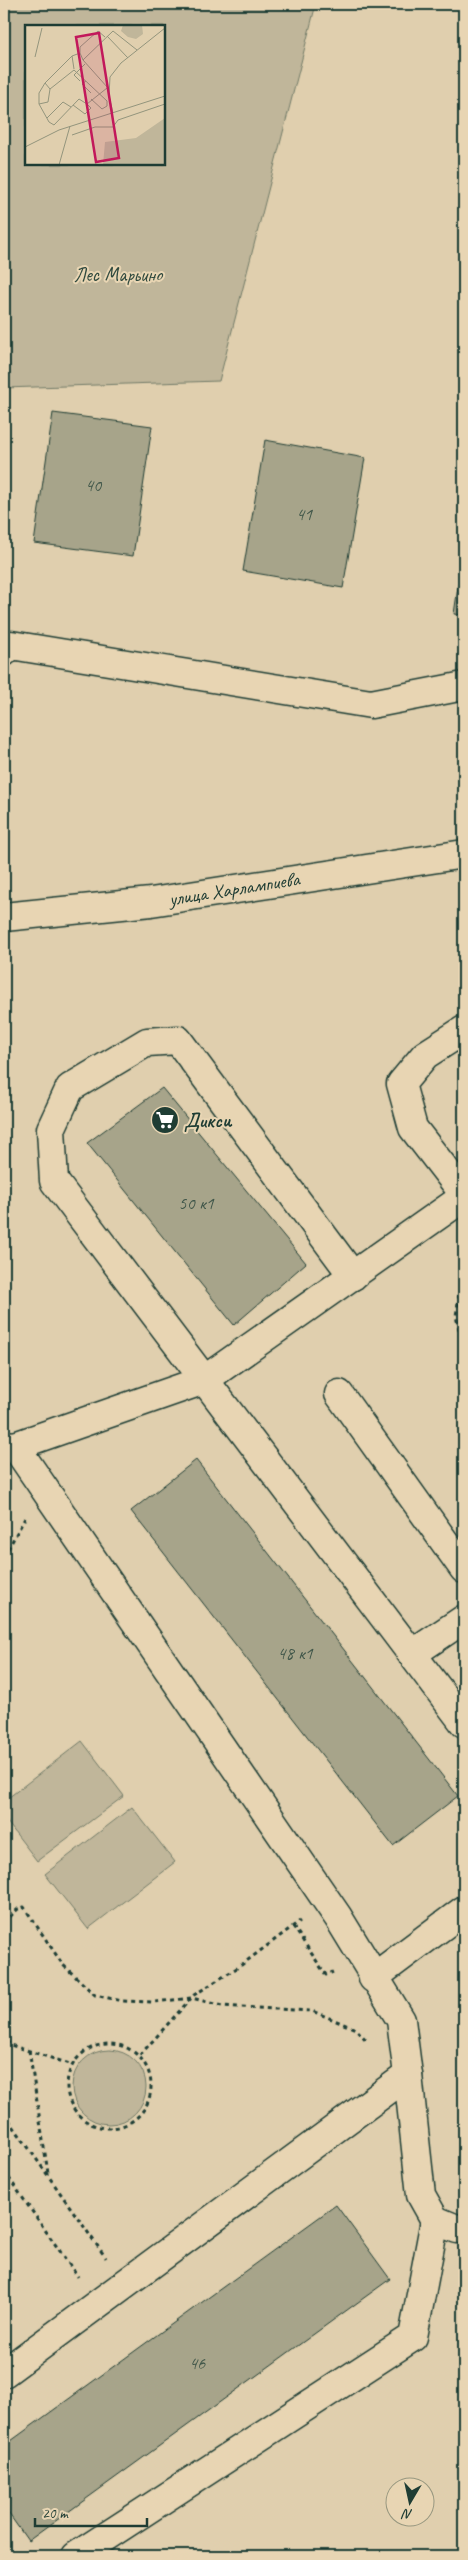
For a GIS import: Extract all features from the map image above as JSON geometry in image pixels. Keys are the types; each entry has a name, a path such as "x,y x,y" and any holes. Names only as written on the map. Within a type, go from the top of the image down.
{"street":[{"path":"4,652 12,645 371,704 464,686"},
{"name":"улица Харлампиева","path":"4,917 151,902 464,854"},
{"path":"464,1030 425,1055 401,1084 413,1128 464,1195 353,1276 204,1380 9,1445 46,1492 326,1901 401,2020 421,2195 436,2220 457,2229 464,2228"},
{"path":"353,1276 178,1040 147,1042 70,1088 51,1129 54,1181 464,1723"},
{"path":"339,1394 464,1569"},
{"path":"412,1654 464,1619"},
{"path":"373,1978 464,1910"},
{"path":"4,2373 408,2075"},
{"path":"76,2556 413,2337 436,2220"}],"path":[{"path":"464,1263 456,1316 464,1351"},
{"path":"4,1556 19,1525 46,1492"},
{"path":"140,2055 192,1998 240,1966 326,1901"},
{"path":"4,1922 18,1909 24,1907 63,1965 95,1995 122,2001 154,2002 192,1998 222,2006 312,2011 356,2028 377,2052 386,2091"},
{"path":"4,2033 9,2044"},
{"path":"4,2043 73,2064"},
{"path":"98,2044 120,2044 140,2055 151,2074 151,2096 140,2116 120,2127 98,2127 79,2116 68,2097 68,2074 79,2055 98,2044"},
{"path":"29,2050 49,2175"},
{"path":"4,2113 124,2284"},
{"path":"4,2171 97,2304"}],"green space":[{"name":"Лес Марьино","path":"4,4 316,4 219,381 4,388"},
{"path":"82,1741 124,1796 37,1861 4,1818 4,1801"},
{"path":"132,1807 175,1862 88,1929 45,1874"},
{"path":"109,2050 130,2056 140,2066 146,2087 140,2108 130,2118 109,2124 88,2118 78,2108 72,2087 78,2066 88,2056"}],"building":[{"path":"53,413 152,426 133,556 34,543"},
{"path":"265,440 365,458 343,588 243,571"},
{"path":"464,546 464,615 454,614"},
{"path":"162,1088 306,1263 234,1325 87,1143"},
{"path":"196,1460 458,1796 393,1846 131,1511"},
{"path":"336,2205 390,2279 28,2541 4,2507 4,2446"}],"place":[{"name":"Дикси","path":"165,1120"}]}
